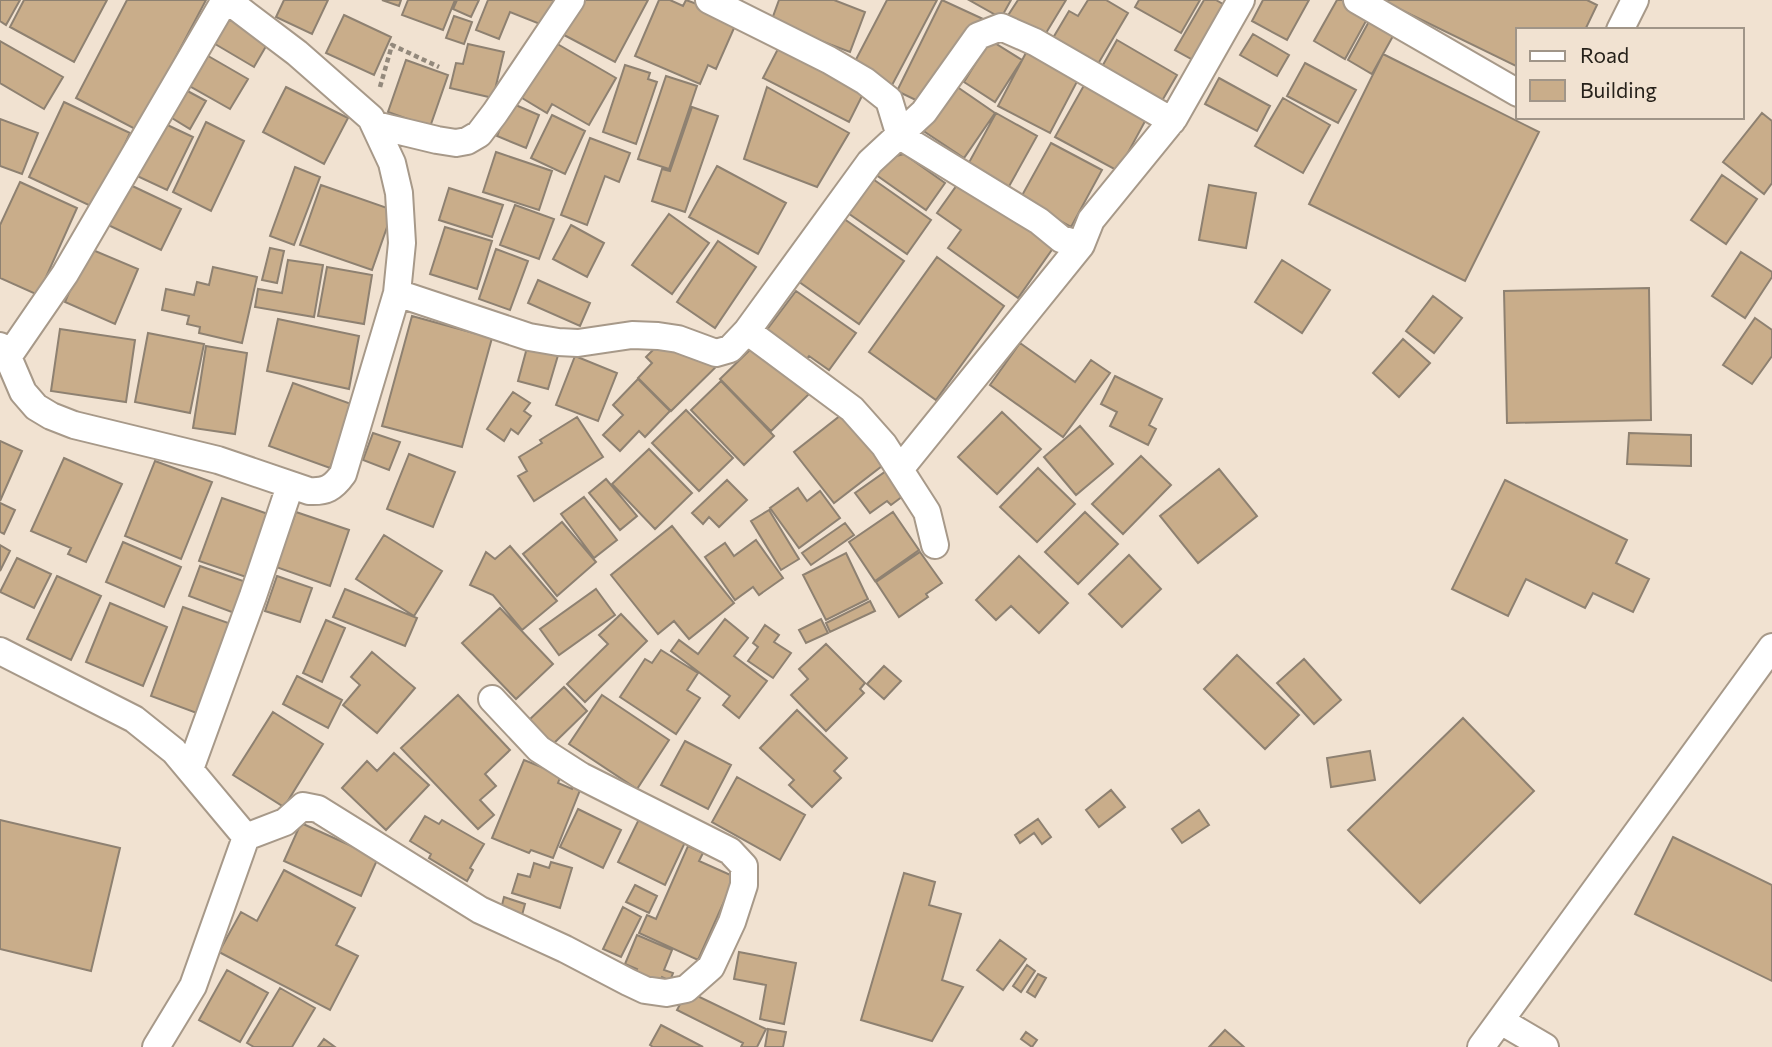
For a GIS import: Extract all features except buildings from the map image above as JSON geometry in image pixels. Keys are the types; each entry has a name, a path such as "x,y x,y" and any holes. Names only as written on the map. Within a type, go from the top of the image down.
{"street":[{"path":"226,0 296,53 373,122 392,163 399,193 402,243 397,293 342,474 334,488 321,492 309,491 218,460 74,425 51,416 36,407 23,392 4,352 65,274 226,0"},
{"path":"373,122 456,143 467,141 479,134 571,0"},
{"path":"709,0 865,81 890,100 900,136 1039,222 1061,239 1081,245"},
{"path":"900,469 1081,245 1091,220 1172,121 1241,0"},
{"path":"1357,0 1516,92"},
{"path":"1621,28 1635,0"},
{"path":"397,293 529,337 558,342 578,343 632,335 678,340 716,353 730,349 747,331 870,162 924,112 978,36 1001,27 1035,41 1172,121"},
{"path":"747,331 852,409 884,445 927,512 935,545"},
{"path":"190,769 290,485"},
{"path":"1481,1047 1772,647"},
{"path":"0,651 134,719 174,751 246,837"},
{"path":"156,1047 193,986 246,837 285,822 303,806 318,809 480,910 645,990 666,993 685,989 711,967 732,922 744,885 744,866 730,851 581,776 539,750 492,699"},
{"path":"1501,1021 1545,1047"}],"path":[{"path":"373,122 392,45 439,67"}]}
